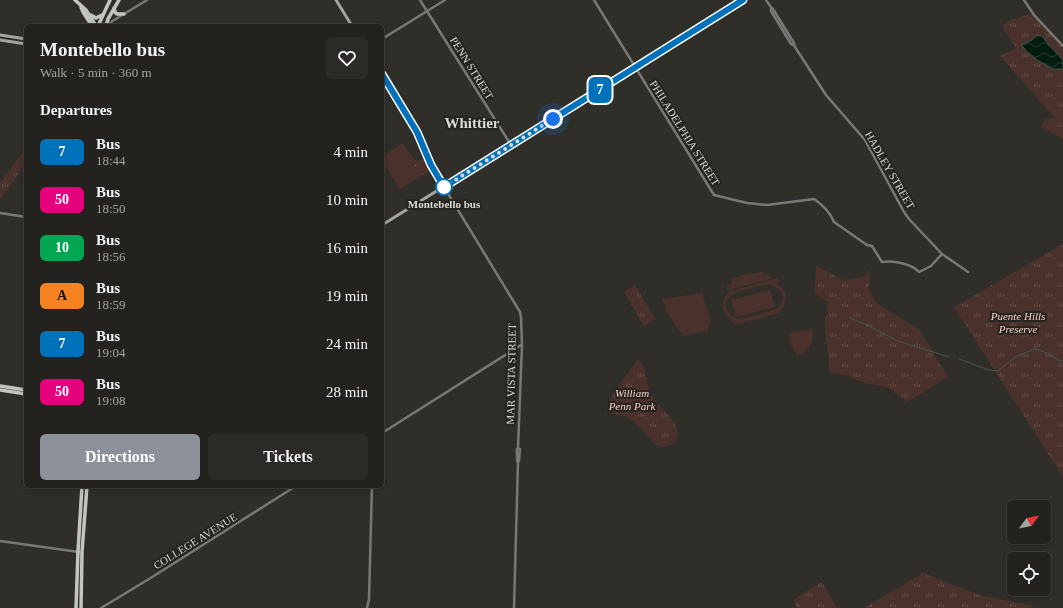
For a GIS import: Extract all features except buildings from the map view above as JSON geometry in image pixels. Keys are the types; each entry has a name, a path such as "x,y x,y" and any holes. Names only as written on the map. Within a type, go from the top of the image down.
{"main road":[{"path":"75,0 93,17 96,18 102,15"},
{"path":"98,24 110,0"},
{"path":"107,24 114,7 119,0"},
{"path":"336,0 351,24"},
{"path":"384,224 743,0"},
{"path":"81,6 82,12 91,24"},
{"path":"114,7 117,14 124,14"},
{"path":"88,13 96,24"},
{"path":"0,35 24,39"},
{"path":"0,40 24,44"},
{"name":"MAR VISTA STREET","path":"384,77 417,132 431,165 444,187"},
{"path":"0,388 24,390"},
{"path":"0,388 24,394"},
{"path":"81,608 80,552 82,488"},
{"path":"76,608 87,488"}],"street":[{"path":"109,24 147,0"},
{"name":"PENN STREET","path":"420,0 511,145"},
{"path":"384,38 445,0"},
{"name":"PHILADELPHIA STREET","path":"594,0 714,195 747,203 767,205 814,200 828,211 834,222 868,245 872,246 882,262 893,262 912,266 920,272 931,266 942,254"},
{"name":"HADLEY STREET","path":"766,0 771,7 770,11 826,95 861,135 869,147 904,212 942,254 968,272"},
{"path":"1024,0 1034,14 1063,46"},
{"name":"MAR VISTA STREET","path":"444,187 520,312 522,322 518,448 520,449 518,462 514,608"},
{"path":"0,213 24,217"},
{"path":"384,432 522,345"},
{"name":"COLLEGE AVENUE","path":"101,608 293,488"},
{"path":"367,608 369,600 372,488"},
{"path":"0,541 80,552"}],"green space":[{"path":"1034,13 1063,47 1063,139 1041,127 1046,119 1055,118 1000,56 1016,48 1002,26 1010,20"},
{"path":"403,143 415,161 424,159 429,171 400,189 384,164 384,156"},
{"path":"405,149 415,167 417,174 410,178 399,180 390,173 384,161"},
{"path":"24,151 24,167 0,200 0,183"},
{"name":"Puente Hills Preserve","path":"1063,244 1063,477 954,307"},
{"path":"816,266 843,280 865,277 868,270 870,271 869,289 877,304 919,329 948,377 907,402 887,387 865,383 846,375 830,373 825,329 825,318 828,313 827,302 815,293"},
{"path":"763,271 764,275 770,274 771,279 728,290 726,285 732,284 731,279 742,275"},
{"path":"778,278 779,282 776,283 783,289 786,300 779,312 780,313 735,325 734,322 726,315 723,307 724,299 730,291","holes":["770,285 781,292 783,299 779,307 766,313 741,319 731,316 726,305 727,300 732,295 738,292"]},
{"path":"635,285 655,319 644,326 624,292"},
{"path":"770,290 775,307 736,317 731,300"},
{"path":"702,293 710,318 708,331 683,336 666,311 667,309 661,299"},
{"path":"813,329 813,338 810,346 805,352 797,356 791,345 789,335 791,333"},
{"name":"William Penn Park","path":"638,359 644,370 651,394 672,419 677,428 677,438 672,444 666,447 656,445 630,419 618,414 612,414 612,395"},
{"path":"923,573 979,595 1029,605 1034,608 864,608"},
{"path":"822,582 837,608 797,608 793,600"}],"water":[{"path":"1037,35 1042,36 1063,60 1063,69 1052,69 1031,56 1021,45 1032,40"}],"waterway":[{"path":"850,318 898,341 949,357"},
{"path":"959,359 989,370 998,371 1017,356 1035,349 1063,361"}],"bus line":[{"name":"7","path":"384,77 417,132 431,165 444,187 743,0"}],"place":[{"name":"Montebello bus","path":"444,187"}],"district":[{"name":"Whittier","path":"472,123"}],"route":[{"path":"444,187 553,119"}]}
